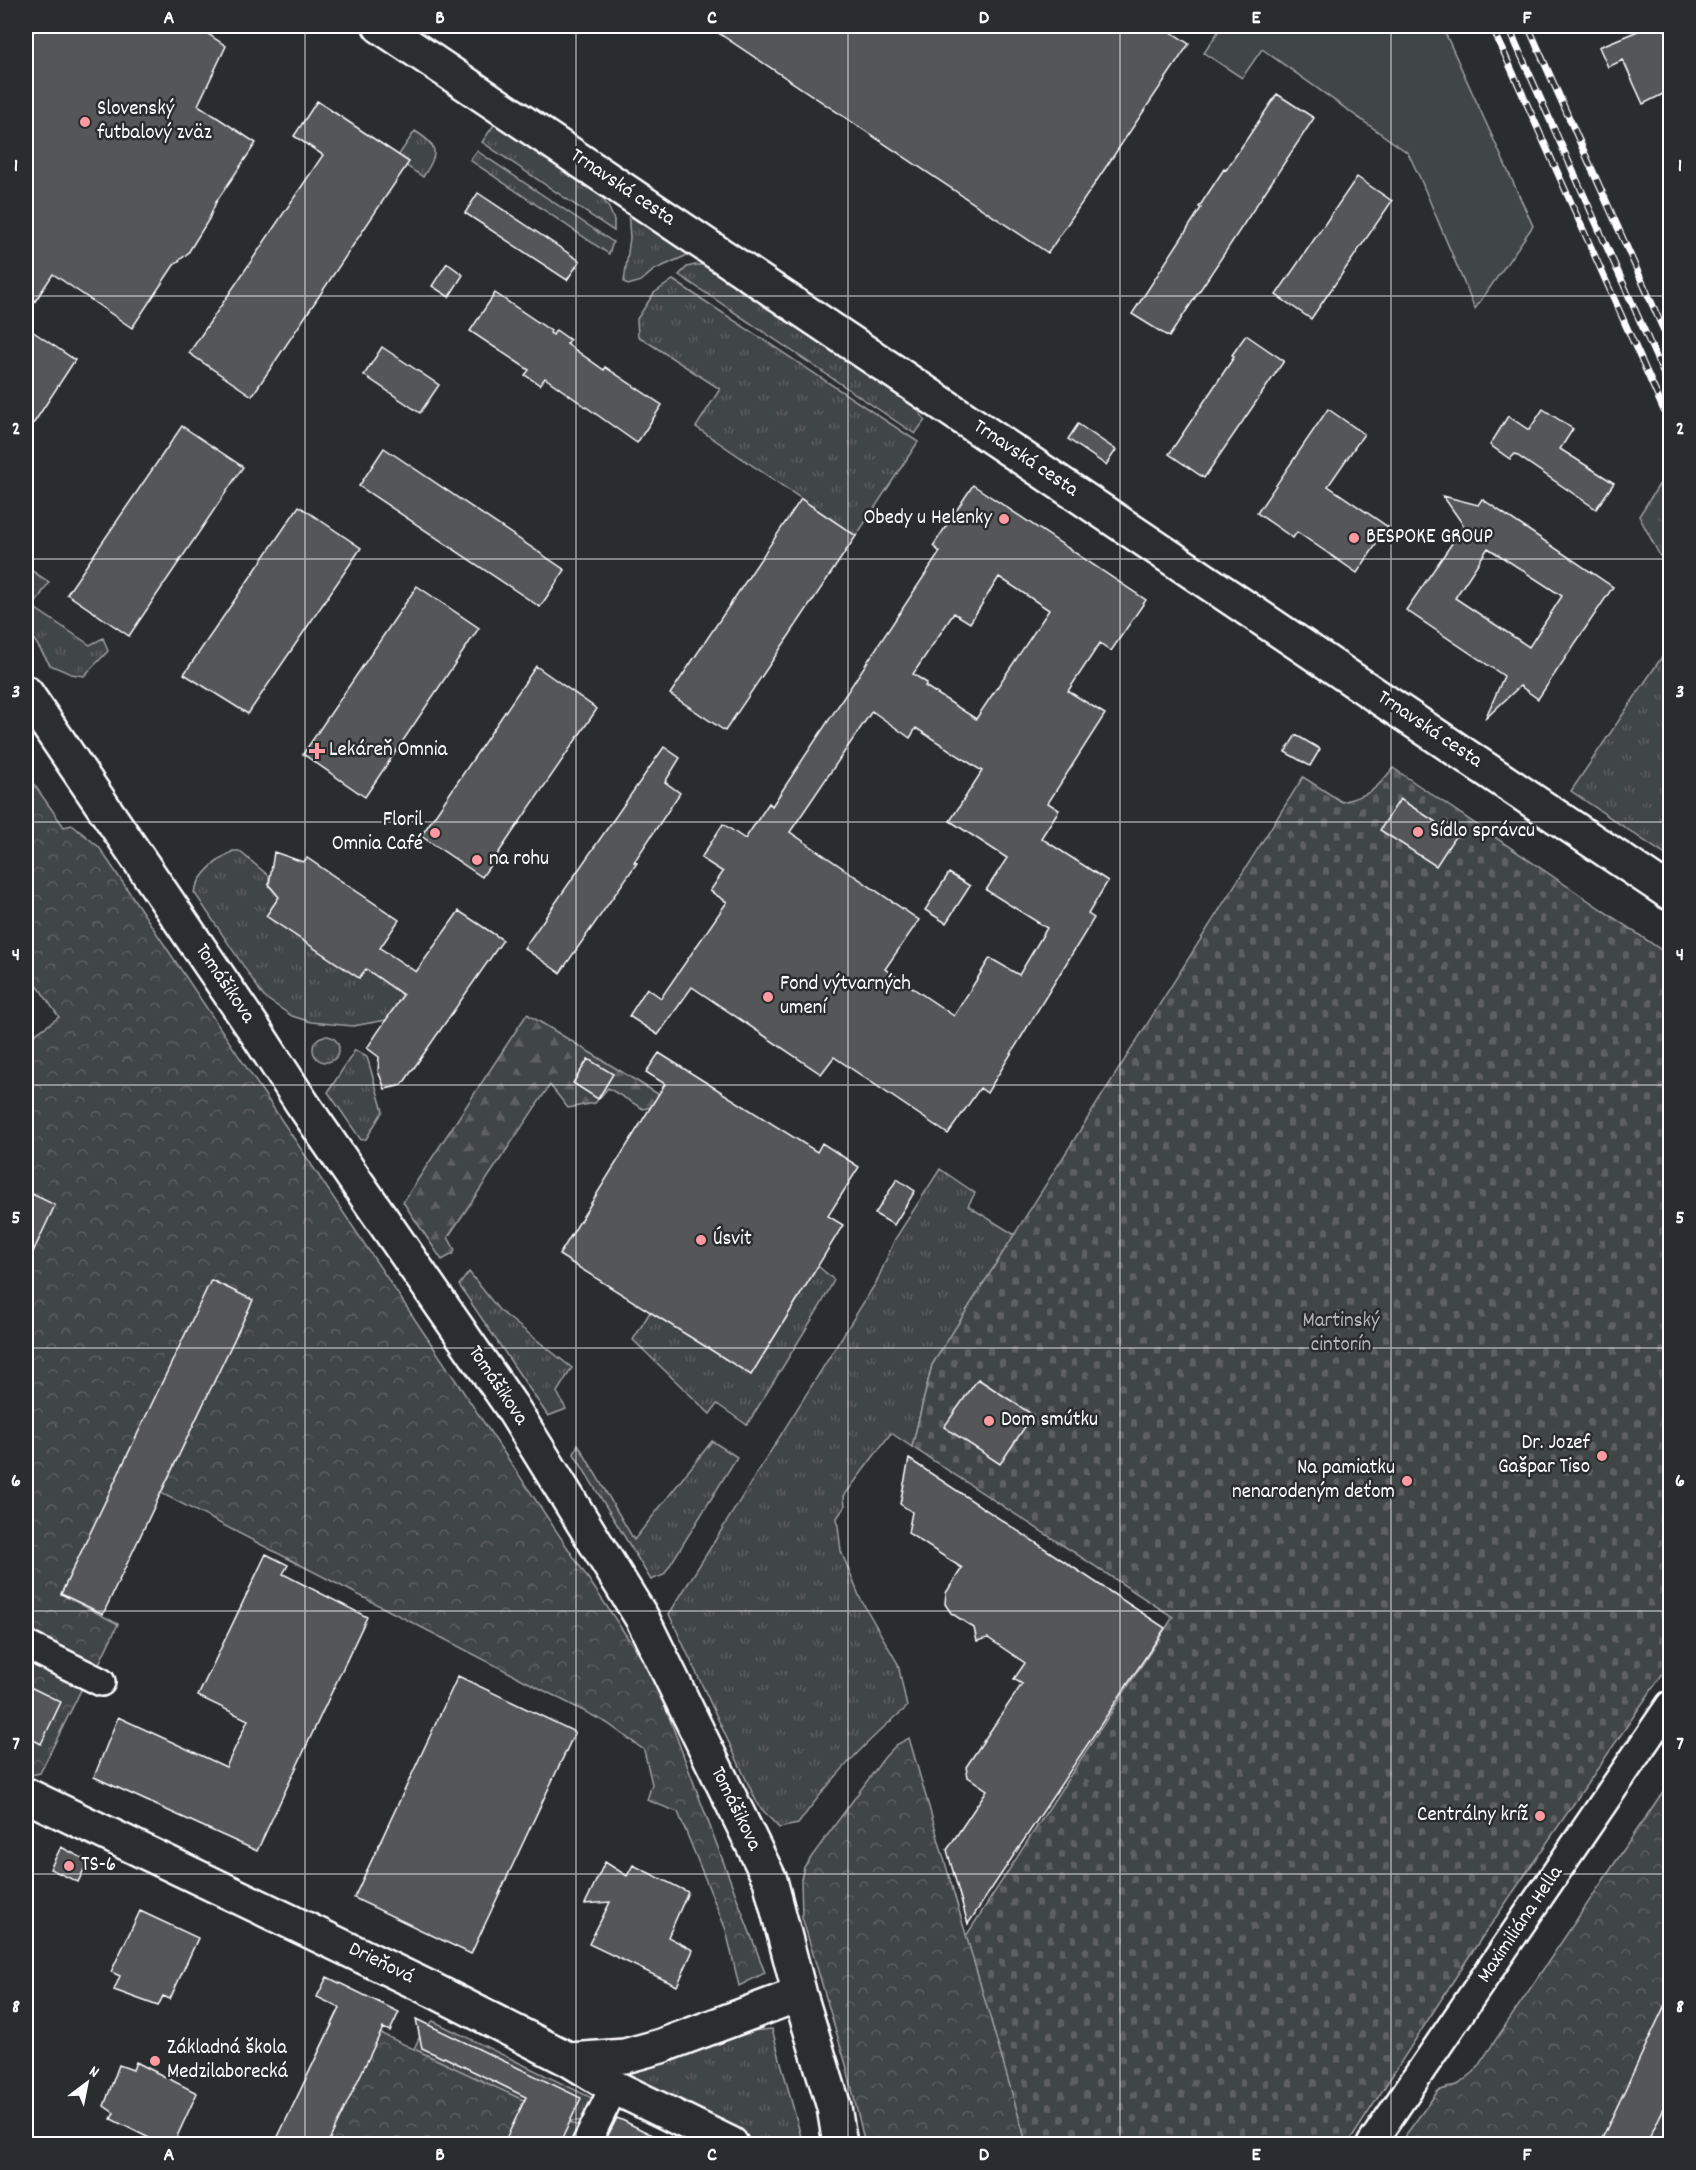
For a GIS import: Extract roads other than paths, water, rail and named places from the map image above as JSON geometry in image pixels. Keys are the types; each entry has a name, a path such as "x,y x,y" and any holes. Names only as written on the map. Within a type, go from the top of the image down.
{"main road":[{"name":"Trnavská cesta","path":"380,26 1671,893"},
{"name":"Tomášikova","path":"26,693 302,1103 511,1406 642,1618 770,1880 800,1995 834,2107 840,2145"},
{"name":"Drieňová","path":"26,1795 433,1990 570,2060 614,2087 731,2145"},
{"path":"570,2060 634,2054 800,1995"}],"street":[{"path":"26,1645 101,1682"},
{"name":"Maximiliána Hella","path":"1371,2145 1671,1705"},
{"path":"585,2145 614,2087"}],"railway":[{"path":"1492,26 1670,424"},
{"path":"1508,26 1670,388"},
{"path":"1528,26 1670,344"}],"place":[{"name":"Slovenský futbalový zväz","path":"85,122"},
{"name":"Obedy u Helenky","path":"1004,519"},
{"name":"BESPOKE GROUP","path":"1354,538"},
{"name":"Lekáreň Omnia","path":"317,751"},
{"name":"Sídlo správcu","path":"1418,832"},
{"name":"Floril Omnia Café","path":"435,833"},
{"name":"na rohu","path":"477,860"},
{"name":"Fond výtvarných umení","path":"768,997"},
{"name":"Úsvit","path":"701,1240"},
{"name":"Dom smútku","path":"989,1421"},
{"name":"Dr. Jozef Gašpar Tiso","path":"1602,1456"},
{"name":"Na pamiatku nenarodeným deťom","path":"1407,1481"},
{"name":"Centrálny kríž","path":"1540,1816"},
{"name":"TS-6","path":"69,1866"},
{"name":"Základná škola Medzilaborecká","path":"155,2061"}],"park label":[{"name":"Martinský cintorín","path":"1341,1334"}]}
